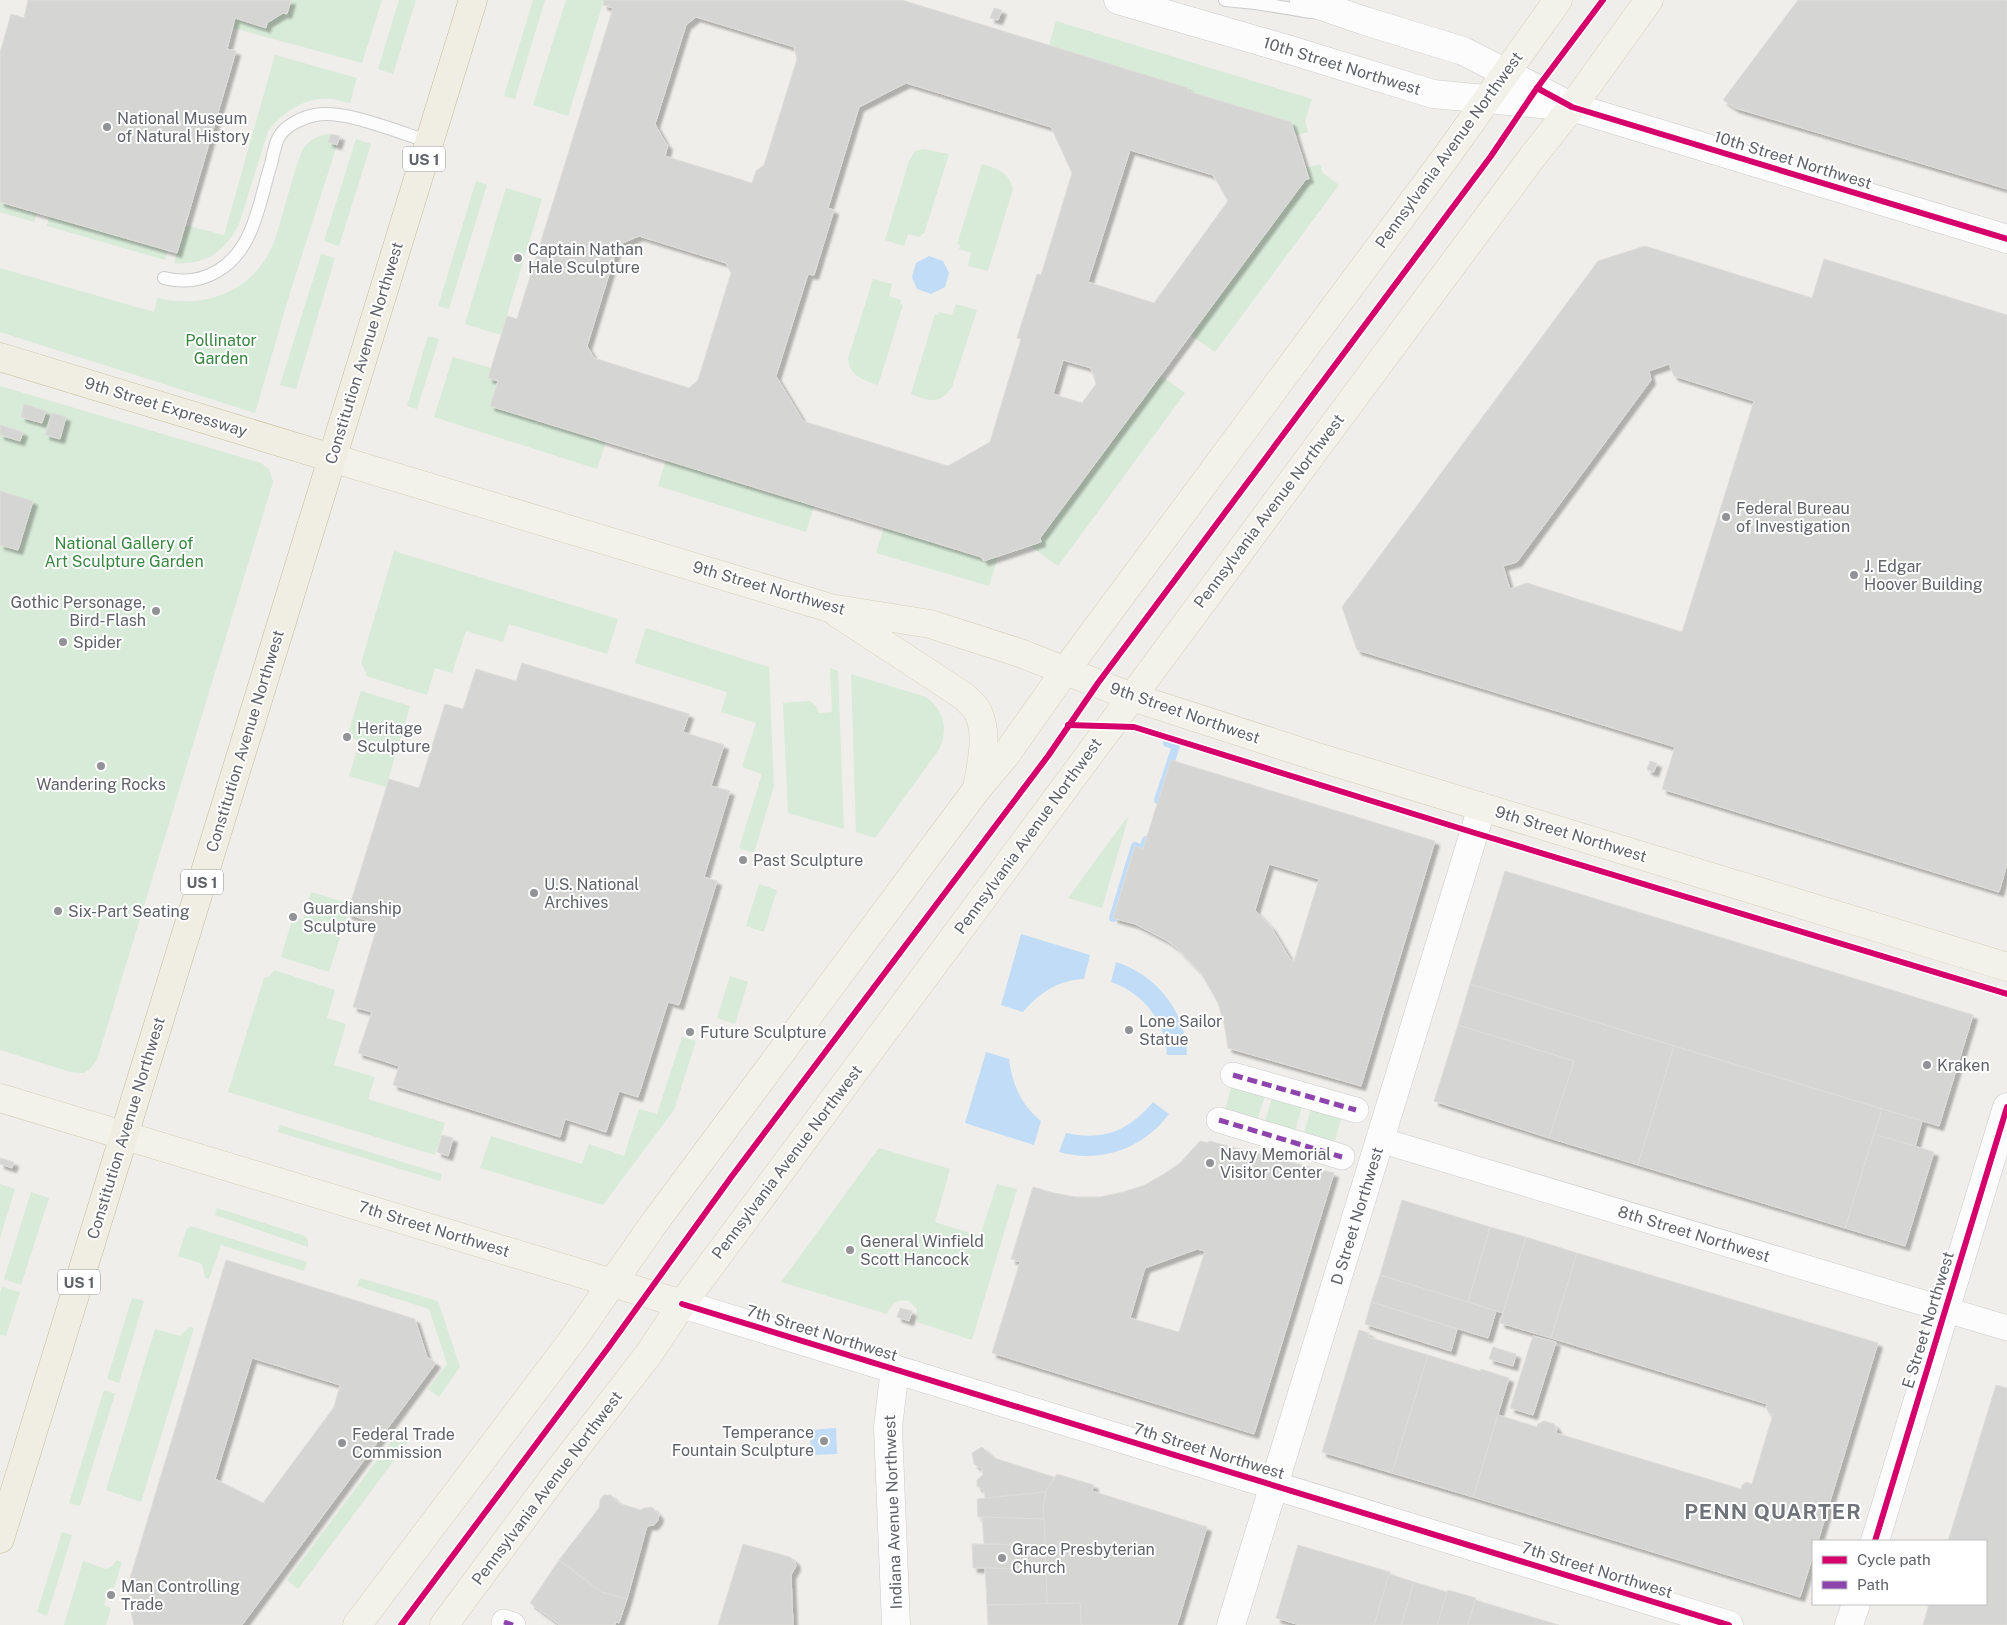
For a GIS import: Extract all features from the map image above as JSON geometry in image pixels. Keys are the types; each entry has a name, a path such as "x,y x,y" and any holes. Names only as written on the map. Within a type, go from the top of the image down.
{"highway":[{"name":"Constitution Avenue Northwest","path":"0,1539 473,0"},
{"name":"9th Street Expressway","path":"0,357 332,458"}],"main road":[{"name":"Pennsylvania Avenue Northwest","path":"357,1625 566,1350 652,1226 977,789 1005,756 1065,671 1446,157 1486,98 1558,0"},
{"name":"Pennsylvania Avenue Northwest","path":"444,1625 559,1470 648,1355 682,1304 1533,156 1572,107 1649,0"},
{"name":"9th Street Northwest","path":"332,458 830,608 930,624 1020,653 1132,696 1311,755 2007,967"},
{"path":"830,608 965,697 977,710 984,737 983,756 977,789"},
{"name":"7th Street Northwest","path":"0,1098 682,1304"}],"street":[{"name":"10th Street Northwest","path":"1118,0 1433,94 1572,107"},
{"name":"10th Street Northwest","path":"1304,0 1464,51 1572,107 2007,239"},
{"name":"D Street Northwest","path":"1231,1625 1482,807"},
{"path":"1233,1075 1356,1110"},
{"name":"E Street Northwest","path":"1875,1540 2007,1107"},
{"path":"1219,1120 1342,1157"},
{"name":"8th Street Northwest","path":"1380,1140 2007,1328"},
{"name":"7th Street Northwest","path":"682,1304 1729,1625"},
{"name":"Indiana Avenue Northwest","path":"895,1369 888,1427 896,1625"},
{"path":"1849,1625 1856,1605"}],"lane":[{"path":"1225,0 1256,3 1365,21"},
{"path":"164,278 175,281 191,281 215,274 238,255 251,230 279,136 296,122 316,115 338,115 430,142"}],"green space":[{"path":"291,0 382,0 362,63 233,28 235,18 266,28 267,23 283,13 287,14"},
{"path":"399,0 416,0 393,74 378,69"},
{"path":"533,0 545,0 515,99 504,96"},
{"path":"566,0 604,0 568,116 533,105"},
{"path":"1056,21 1312,99 1305,121 1308,132 1295,136 1291,122 1187,91 1187,88 1049,45"},
{"path":"275,55 357,78 350,103 333,99 312,100 295,107 280,118 268,131 239,224 233,234 221,249 205,259 196,262 174,263 185,225 224,235"},
{"name":"Pollinator Garden","path":"331,134 328,142 337,145 289,296 255,413 0,332 0,268 154,312 157,298 195,301 213,298 230,291 245,282 258,270 268,254 276,236 303,149 315,138"},
{"path":"356,139 371,144 339,246 324,241"},
{"path":"923,149 949,154 924,234 921,234 920,237 908,234 904,246 885,240 909,161 915,151"},
{"path":"982,164 1006,175 1013,189 988,271 968,266 971,253 959,249 960,245 957,244"},
{"path":"1320,164 1323,173 1339,185 1215,352 1190,335 1306,179 1309,178 1306,168"},
{"path":"476,181 487,185 449,309 438,306"},
{"path":"506,188 542,199 501,335 465,324"},
{"path":"0,202 37,213 34,222 0,212"},
{"path":"49,216 168,250 165,260 47,226"},
{"path":"321,254 335,258 296,389 280,385"},
{"path":"873,279 892,284 889,296 901,300 900,304 903,305 878,385 862,379 854,373 851,370 848,359"},
{"path":"956,304 977,310 952,387 943,397 934,400 911,394 935,314 938,315 939,312 952,315"},
{"path":"428,336 439,339 417,409 407,406"},
{"path":"453,357 491,368 488,378 498,381 606,441 597,469 434,417"},
{"path":"1160,375 1185,393 1058,566 1030,546 1040,542 1040,538"},
{"name":"National Gallery of Art Sculpture Garden","path":"0,386 261,463 269,469 273,482 97,1060 84,1073 71,1072 0,1050"},
{"path":"666,459 814,506 806,532 658,486"},
{"path":"884,527 981,557 984,561 998,557 989,586 876,553"},
{"path":"394,551 618,619 607,654 509,624 503,642 466,631 452,673 435,668 427,695 366,676 361,663"},
{"path":"646,628 769,667 774,786 754,853 739,848 762,774 742,767 756,723 721,712 727,692 635,663"},
{"path":"830,668 838,671 844,829 788,813 783,703 810,701 816,706 819,713 832,712"},
{"path":"851,674 926,697 937,708 944,726 940,748 875,838 856,832"},
{"path":"361,691 410,706 386,787 349,776 360,741 347,737"},
{"path":"1129,815 1102,908 1068,898"},
{"path":"759,884 777,890 764,932 746,926"},
{"path":"311,892 351,904 329,972 281,957 293,917 303,920"},
{"path":"274,970 335,990 327,1018 346,1024 334,1065 375,1077 368,1099 445,1123 435,1155 228,1092 264,978 269,977"},
{"path":"730,976 748,982 735,1024 717,1018"},
{"path":"682,1037 696,1041 674,1110 603,1205 480,1168 491,1136 582,1164 589,1144 624,1156 639,1109 657,1114"},
{"path":"1232,1083 1266,1093 1256,1124 1222,1114 1226,1107"},
{"path":"1273,1095 1303,1104 1294,1134 1264,1125"},
{"path":"1312,1106 1342,1115 1334,1145 1303,1136"},
{"path":"280,1125 442,1174 440,1181 278,1132"},
{"path":"879,1148 950,1169 935,1222 980,1236 997,1184 1017,1189 972,1340 917,1322 917,1309 909,1301 895,1303 887,1314 781,1282"},
{"path":"0,1184 15,1189 0,1238"},
{"path":"31,1192 49,1198 21,1285 4,1279"},
{"path":"217,1208 305,1236 308,1241 308,1247 215,1215"},
{"path":"190,1226 307,1262 304,1271 221,1245 209,1279 205,1278 202,1264 178,1256 187,1228"},
{"path":"360,1278 438,1301 460,1367 439,1397 428,1389 447,1364 429,1309 357,1286"},
{"path":"2,1287 20,1292 6,1336 0,1335 0,1293"},
{"path":"132,1298 144,1301 119,1383 107,1379"},
{"path":"189,1327 194,1328 141,1502 106,1490 155,1329 180,1336"},
{"path":"104,1390 115,1394 80,1506 69,1503"},
{"path":"396,1435 407,1443 298,1589 287,1580"},
{"path":"62,1532 72,1535 47,1616 37,1612"},
{"path":"116,1560 122,1562 114,1588 110,1587 104,1605 111,1608 106,1625 64,1625 83,1561 106,1569 113,1566"}],"water":[{"path":"929,256 943,261 949,273 945,287 931,294 917,289 912,277 916,263"},
{"path":"1021,934 1090,955 1084,979 1057,985 1042,993 1023,1012 1001,1005"},
{"path":"1116,962 1144,976 1166,997 1175,1010 1181,1024 1187,1055 1167,1055 1162,1030 1157,1019 1133,993 1111,982"},
{"path":"986,1052 1009,1059 1012,1077 1023,1101 1041,1121 1034,1145 965,1123"},
{"path":"1153,1102 1169,1114 1159,1126 1134,1144 1106,1154 1091,1156 1059,1152 1066,1133 1092,1136 1114,1131 1125,1127"},
{"path":"836,1428 837,1454 811,1455 810,1430"}],"building":[{"name":"National Museum of Natural History","path":"28,0 291,0 287,14 283,13 267,23 266,28 235,18 227,49 236,51 177,253 0,202 0,53 11,14 24,18"},
{"path":"604,0 902,0 1188,88 1187,91 1291,122 1309,179 1306,179 1040,538 1041,542 984,561 981,557 490,406 498,381 488,378 507,316 517,319 613,8 603,5","holes":["696,17 794,47 797,59 764,165 756,171 752,183 665,156 668,145 655,124 686,25","906,83 1051,127 1072,173 1041,275 1037,274 1017,338 1021,339 990,442 948,466 803,421 776,376 808,274 814,275 834,210 828,208 859,107","1130,150 1213,175 1228,201 1154,303 1088,282","639,236 726,263 731,273 698,380 689,388 594,358 587,346 618,245","1063,360 1091,368 1096,384 1082,403 1053,394"]},
{"path":"1798,0 2007,0 2007,189 1735,108 1723,100"},
{"path":"994,8 1002,10 998,20 990,18"},
{"path":"331,134 340,136 337,145 328,142"},
{"name":"J. Edgar Hoover Building","path":"1645,246 1812,298 1824,259 2007,315 2007,864 1999,892 1662,789 1675,747 1357,650 1342,607 1598,261","holes":["1669,364 1674,376 1754,401 1682,632 1527,583 1510,589 1503,566 1517,562 1651,380 1649,371"]},
{"path":"24,404 46,411 42,423 21,417"},
{"path":"52,413 66,417 60,439 45,435"},
{"path":"0,425 23,432 20,441 0,435"},
{"path":"0,491 33,501 18,550 0,545"},
{"name":"U.S. National Archives","path":"522,663 689,714 683,732 724,745 711,786 730,791 704,877 717,881 679,1005 668,1002 638,1097 619,1091 606,1132 565,1119 560,1137 393,1085 399,1066 358,1053 372,1012 353,1007 378,924 347,914 389,779 419,788 445,704 463,709 476,669 516,681"},
{"path":"1171,760 1435,841 1361,1086 1228,1048 1224,1023 1218,1003 1201,973 1177,948 1166,940 1135,924 1113,918 1135,846 1143,849","holes":["1269,864 1319,879 1294,961 1290,959 1271,927 1255,910"]},
{"path":"1650,761 1657,763 1654,772 1647,770"},
{"path":"1505,871 1973,1015 1939,1126 1470,984"},
{"path":"1470,984 1674,1046 1638,1165 1549,1138 1574,1061 1458,1025"},
{"path":"1458,1025 1574,1061 1549,1138 1434,1101"},
{"path":"1674,1046 1882,1109 1845,1228 1638,1165"},
{"path":"1882,1109 1922,1121 1915,1147 1874,1134"},
{"path":"1874,1134 1934,1152 1905,1246 1845,1228"},
{"path":"442,1135 453,1138 448,1156 437,1152"},
{"path":"1200,1141 1208,1143 1209,1141 1334,1173 1254,1434 992,1353 1020,1262 1011,1259 1033,1187 1076,1197 1100,1197 1145,1185 1180,1163","holes":["1197,1249 1205,1251 1179,1332 1130,1318 1145,1268"]},
{"path":"0,1158 14,1162 12,1168 0,1164"},
{"path":"1402,1200 1490,1227 1468,1302 1380,1275"},
{"path":"1490,1227 1526,1237 1503,1313 1468,1302"},
{"path":"1526,1237 1577,1253 1551,1338 1500,1323"},
{"path":"1577,1253 1878,1343 1818,1540 1812,1540 1812,1558 1800,1597 1473,1497 1498,1415 1537,1427 1538,1424 1544,1421 1554,1424 1557,1429 1556,1433 1741,1489 1742,1485 1747,1482 1752,1484 1773,1414 1769,1413 1766,1408 1767,1404 1551,1338"},
{"name":"Federal Trade Commission","path":"226,1260 415,1319 427,1357 436,1363 242,1625 134,1625 129,1603 131,1587 128,1585","holes":["252,1358 340,1385 334,1407 263,1503 215,1479"]},
{"path":"1380,1275 1496,1311 1488,1338 1371,1302"},
{"path":"1371,1302 1457,1329 1451,1351 1365,1324"},
{"path":"900,1308 912,1311 909,1321 897,1317"},
{"path":"1359,1330 1369,1333 1368,1337 1428,1355 1392,1473 1322,1452"},
{"path":"1533,1336 1556,1342 1533,1415 1510,1408"},
{"path":"1493,1347 1516,1354 1513,1366 1489,1359"},
{"path":"1428,1355 1509,1378 1473,1497 1392,1473"},
{"path":"1996,1385 2007,1388 2007,1625 1923,1625 1929,1605 1987,1605 1987,1540 1948,1540"},
{"path":"982,1447 994,1458 1054,1477 1046,1492 985,1498 984,1490 977,1486 977,1480 983,1475 982,1469 974,1464 972,1453"},
{"path":"1057,1474 1094,1485 1092,1491 1207,1527 1177,1625 1081,1625 1080,1603 1047,1604 1043,1506 1047,1489"},
{"path":"1046,1492 1043,1506 1044,1519 978,1517 977,1499"},
{"path":"604,1495 611,1495 618,1503 641,1510 652,1507 659,1515 654,1525 647,1526 627,1599 601,1592 559,1560 599,1508 600,1500"},
{"path":"982,1517 1044,1519 1045,1545 984,1544"},
{"path":"743,1544 790,1557 795,1561 796,1566 791,1575 793,1625 718,1625"},
{"path":"972,1544 1045,1545 1046,1569 973,1568"},
{"path":"1298,1545 1390,1572 1374,1625 1300,1625 1276,1618"},
{"path":"559,1560 601,1592 627,1599 619,1623 616,1622 615,1625 560,1625 530,1603"},
{"path":"985,1568 1046,1569 1047,1604 987,1605"},
{"path":"1389,1574 1414,1582 1401,1625 1374,1625"},
{"path":"1414,1582 1447,1592 1437,1625 1401,1625"},
{"path":"1448,1590 1476,1598 1468,1625 1437,1625"},
{"path":"1475,1600 1559,1625 1468,1625"},
{"path":"1080,1603 1081,1625 988,1625 987,1605"}],"waterway":[{"path":"1158,800 1176,746 1167,743"},
{"path":"1113,918 1135,846 1143,849 1146,840"}],"marked path":[{"path":"1233,1075 1356,1110"},
{"path":"1219,1120 1342,1157"},
{"path":"504,1622 513,1625"}],"cycle path":[{"path":"401,1625 608,1348 732,1176 1048,756 1098,683 1491,156 1537,88 1603,0"},
{"path":"1537,88 1572,107 2007,239"},
{"path":"1068,725 1134,727 1475,833 2007,994"},
{"path":"1875,1540 2007,1107"},
{"path":"682,1304 1729,1625"}],"place":[{"name":"National Museum of Natural History","path":"107,127"},
{"name":"Captain Nathan Hale Sculpture","path":"518,258"},
{"name":"Federal Bureau of Investigation","path":"1726,517"},
{"name":"J. Edgar Hoover Building","path":"1854,575"},
{"name":"Gothic Personage, Bird-Flash","path":"156,611"},
{"name":"Spider","path":"63,642"},
{"name":"Heritage Sculpture","path":"347,737"},
{"name":"Wandering Rocks","path":"101,766"},
{"name":"Past Sculpture","path":"743,860"},
{"name":"U.S. National Archives","path":"534,893"},
{"name":"Six-Part Seating","path":"58,911"},
{"name":"Guardianship Sculpture","path":"293,917"},
{"name":"Lone Sailor Statue","path":"1129,1030"},
{"name":"Future Sculpture","path":"690,1032"},
{"name":"Kraken","path":"1927,1065"},
{"name":"Navy Memorial Visitor Center","path":"1210,1163"},
{"name":"General Winfield Scott Hancock","path":"850,1250"},
{"name":"Temperance Fountain Sculpture","path":"824,1441"},
{"name":"Federal Trade Commission","path":"342,1443"},
{"name":"Grace Presbyterian Church","path":"1002,1558"},
{"name":"Man Controlling Trade","path":"111,1595"}],"district":[{"name":"PENN QUARTER","path":"1773,1511"}]}
